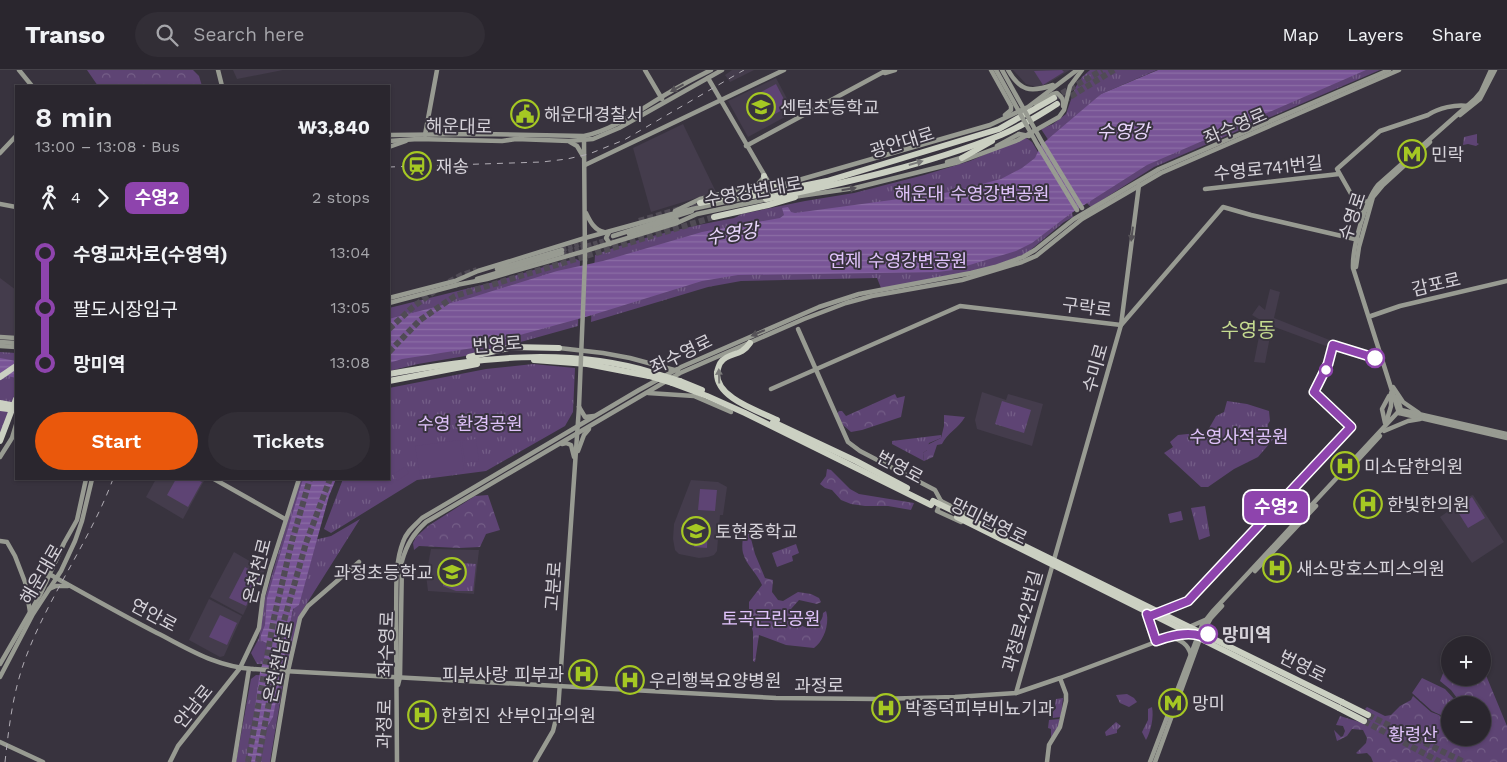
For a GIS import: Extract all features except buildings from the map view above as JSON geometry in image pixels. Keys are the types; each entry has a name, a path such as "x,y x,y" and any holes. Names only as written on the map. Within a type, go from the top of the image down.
{"highway":[{"name":"광안대로","path":"752,196 827,181 999,129 1056,101 1002,135 962,149 910,165 828,186 766,199"},
{"path":"962,158 1002,135"},
{"path":"762,190 766,186 764,176"},
{"path":"700,203 774,187"},
{"path":"714,217 796,197"},
{"path":"750,343 742,351 728,356 720,362 718,381 720,386 723,391 738,402 776,420 797,433"},
{"path":"417,369 513,348 559,348"},
{"name":"번영로","path":"390,374 508,357 546,356 590,359 680,381 726,399 797,433 932,503"},
{"name":"번영로","path":"390,378 478,364 528,360 561,361 651,374 751,416 932,503 1366,718"},
{"path":"390,382 478,364"},
{"path":"0,377 15,367"},
{"path":"0,441 15,401"},
{"path":"0,403 15,408"},
{"path":"0,408 15,408"},
{"path":"0,446 7,435 15,411"}],"main road":[{"path":"19,70 31,85"},
{"path":"218,70 222,85"},
{"path":"425,137 437,70"},
{"path":"645,70 662,100"},
{"name":"해운대로","path":"662,100 667,93 711,70"},
{"name":"해운대로","path":"390,135 494,141 516,139 569,142 604,129 722,70"},
{"path":"585,165 784,70"},
{"path":"746,146 886,70"},
{"path":"874,77 895,70"},
{"path":"990,125 1011,110 1011,106 991,70"},
{"path":"996,70 1037,144 1080,209"},
{"path":"1002,70 1084,216"},
{"path":"1008,70 1014,80 1024,88 1042,89 1056,84"},
{"path":"1028,107 1077,70"},
{"path":"1059,117 1064,110 1070,86 1082,70"},
{"name":"좌수영로","path":"398,687 397,567 403,539 422,518 639,390 819,307 844,298 971,273 1017,259 1035,250 1084,216 1173,163 1389,70"},
{"name":"좌수영로","path":"1139,183 1399,70"},
{"name":"수영로","path":"1470,106 1480,94 1491,70"},
{"name":"수영로","path":"1400,412 1356,268 1363,215 1375,194 1383,185 1483,95 1495,70"},
{"path":"708,78 764,176 774,187"},
{"path":"990,125 1057,93 1061,96 1063,102 1059,117"},
{"path":"1339,174 1337,169 1380,131 1432,112 1456,106 1470,106"},
{"name":"수영강변대로","path":"456,283 478,271 585,238 611,235 666,216 766,199 796,197 855,188 959,162 1018,140 1059,117"},
{"name":"수영강변대로","path":"390,298 456,283 563,253 575,254 610,244 677,223 697,212 728,200 752,196 774,187 990,125"},
{"path":"940,166 943,163 982,152 1019,134 1029,136 1037,144"},
{"path":"0,153 15,137"},
{"name":"해운대로","path":"390,141 425,137 584,138"},
{"name":"고분로","path":"535,762 553,731 558,711 579,407 585,251 584,138"},
{"path":"390,147 410,139"},
{"path":"569,142 577,146 585,159"},
{"name":"수영로741번길","path":"1205,189 1339,174 1363,215"},
{"path":"666,216 700,199 757,185 764,176"},
{"name":"수미로","path":"1054,557 1121,325 1139,183"},
{"path":"1352,196 1369,203"},
{"name":"수영로","path":"1369,203 1352,261 1353,272 1392,385"},
{"path":"0,204 15,207"},
{"name":"구락로","path":"771,388 960,306 1121,325 1223,207 1359,240"},
{"path":"585,211 594,226 600,231 611,235"},
{"path":"610,244 606,238 611,235 697,212"},
{"name":"좌수영로","path":"398,677 401,570 408,542 426,522 596,423 679,372 804,319 860,299 962,280 1017,264 1036,256 1084,216"},
{"path":"563,253 568,254 569,250 564,245"},
{"path":"575,254 584,260"},
{"name":"감포로","path":"1371,316 1400,306 1507,281"},
{"path":"390,303 456,283"},
{"path":"798,328 804,319"},
{"path":"786,328 798,328"},
{"path":"798,328 845,437 850,444 935,490 941,501"},
{"path":"0,337 15,338"},
{"path":"0,342 15,343"},
{"path":"0,346 15,347"},
{"path":"559,348 603,353 679,372"},
{"path":"1384,429 1382,409 1391,392 1392,385"},
{"path":"1392,385 1408,406 1427,416"},
{"path":"644,394 654,392 694,396 732,412"},
{"path":"579,407 585,417 597,416"},
{"path":"1400,412 1427,416 1507,436"},
{"path":"1400,412 1421,419 1507,436"},
{"path":"1169,637 1206,619 1400,412"},
{"path":"1155,762 1199,636 1211,618 1384,429 1421,419"},
{"path":"575,458 584,436 596,423"},
{"path":"0,457 12,438 15,428"},
{"path":"554,447 569,443 575,458"},
{"path":"0,664 32,613 52,576 78,520 86,480"},
{"name":"해운대로","path":"0,677 32,613 49,589 52,576 61,570 79,533 92,480"},
{"path":"216,480 285,519"},
{"name":"온천천로","path":"240,668 259,628 263,596 285,519 299,480"},
{"name":"망미번영로","path":"1177,633 1177,629 937,511 941,501 1192,626"},
{"path":"0,541 7,542 15,556 25,582 32,613"},
{"name":"과정로42번길","path":"1016,693 1054,557"},
{"name":"온천천남로","path":"273,762 286,671 297,629 304,612 359,562"},
{"path":"61,570 69,586"},
{"name":"연안로","path":"52,576 210,660 226,666 286,671"},
{"path":"49,589 56,586 69,586"},
{"path":"1150,762 1206,619"},
{"path":"1208,634 1224,641 1330,694 1328,703 1204,642 1199,636 1208,634"},
{"name":"과정로","path":"398,677 801,699 907,698 1016,693 1169,637 1199,636"},
{"path":"1169,637 1184,643 1191,655"},
{"name":"안남로","path":"170,762 178,746 240,668"},
{"path":"234,762 251,669"},
{"path":"286,671 398,677"},
{"path":"1048,762 1049,745 1060,727 1066,701 1066,694 1060,678"},
{"name":"과정로","path":"397,762 398,687"},
{"path":"0,742 43,762"}],"shaded area":[{"path":"233,70 283,70 237,79"},
{"path":"732,70 754,70 730,82 725,75"},
{"path":"1013,70 1070,70 1047,84 1037,87 1026,84"},
{"name":"센텀초등학교","path":"776,78 794,112 748,137 728,101"},
{"path":"683,124 716,192 651,212 633,148"},
{"path":"0,278 15,289 15,336 0,335"},
{"path":"1270,289 1280,292 1274,318 1337,343 1334,349 1272,326 1265,363 1254,362 1262,321 1252,315 1259,305 1265,310"},
{"path":"982,392 1006,400 1008,394 1043,404 1032,446 977,429 975,420"},
{"path":"155,480 204,480 183,519 146,497"},
{"path":"691,480 718,482 727,487 723,515 720,515 717,551 714,555 708,557 699,558 679,554 675,550 673,539 674,524"},
{"path":"1473,495 1504,542 1472,563 1440,517"},
{"name":"과정초등학교","path":"431,549 479,550 474,594 428,591 426,575"},
{"path":"234,552 265,570 243,615 210,597"},
{"path":"209,599 242,616 224,656 220,657 189,640"}],"green space":[{"path":"87,70 193,70 199,76 202,85 97,85"},
{"path":"1062,70 1064,72 1043,85 1034,71"},
{"path":"1090,70 1157,70 1101,94 1049,141 1041,129 1053,124 1066,114 1075,88 1082,77"},
{"path":"1360,70 1380,70 1154,167 1091,207 1083,200 1150,161"},
{"path":"776,84 788,107 773,115 761,92"},
{"path":"1477,134 1477,143 1479,144 1476,146 1463,145 1464,137"},
{"path":"1025,137 1032,142 1071,207 1073,217 1064,222 1027,253 997,265 957,275 881,288 877,278 741,281 708,287 591,322 595,255 646,238 734,218 742,214 854,193 924,175 970,161"},
{"path":"576,259 580,261 578,326 477,354 390,371 390,308 490,283"},
{"path":"0,352 15,353 15,399 0,439"},
{"name":"수영 환경공원","path":"533,364 575,368 573,412 565,426 486,471 417,480 331,533 324,529 343,480 390,480 390,388 486,369"},
{"path":"895,394 897,398 905,396 901,417 851,432 843,425 837,414 839,411 842,411 846,416"},
{"path":"1002,401 1031,410 1024,433 995,424"},
{"name":"수영사적공원","path":"1227,401 1247,404 1269,411 1268,432 1276,436 1258,457 1234,469 1208,487 1201,487 1164,453 1173,447 1170,442 1178,435 1207,432 1216,416 1224,412"},
{"path":"944,415 965,417 942,444 937,445 933,457 924,461 923,453 927,450 927,445 941,438"},
{"path":"941,435 941,438 929,443 927,450 923,453 924,461 892,444 892,441"},
{"path":"476,439 479,461 465,463 462,441"},
{"path":"460,440 464,470 420,476 415,446"},
{"path":"405,467 409,473 397,481 393,474"},
{"path":"827,469 831,470 850,489 859,494 914,503 911,510 888,506 851,504 841,500 832,490 820,484 826,476"},
{"path":"175,480 197,480 202,482 188,507 167,495"},
{"path":"300,480 306,480 270,643 264,664 257,664 251,653 259,638 265,598"},
{"path":"700,489 717,490 715,511 698,510"},
{"path":"488,495 500,530 486,534 480,547 419,546 414,550 413,543 416,537 428,526 475,496"},
{"path":"1472,497 1485,518 1468,528 1456,509"},
{"path":"1205,506 1210,536 1199,540 1191,508"},
{"path":"1181,511 1183,520 1170,523 1168,514"},
{"path":"360,519 302,611 290,664 280,665 310,541 331,536"},
{"path":"696,524 708,524 707,548 694,547"},
{"name":"토곡근린공원","path":"743,528 749,531 755,554 765,578 773,580 772,592 778,600 783,601 798,592 811,594 819,598 821,602 817,604 799,600 791,609 795,620 805,627 818,623 826,611 825,631 821,641 814,648 786,645 759,635 755,662 753,661 753,632 749,617 749,602 762,585 743,553"},
{"path":"796,544 799,553 792,556 793,561 777,567 772,553"},
{"path":"445,562 476,564 473,591 456,591 443,586"},
{"path":"245,567 261,576 246,606 229,598"},
{"path":"220,615 237,623 227,645 209,637"},
{"path":"256,675 283,676 284,678 270,762 236,762 251,679"},
{"path":"1422,678 1445,689 1451,696 1441,696 1441,715 1432,711 1412,693"},
{"name":"황령산","path":"1446,686 1490,686 1507,726 1507,762 1373,762 1367,753 1356,753 1366,743 1367,738 1363,730 1352,729 1347,736 1337,741 1334,730 1341,737 1345,731 1343,726 1336,725 1340,716 1366,724 1371,714 1365,709 1367,707 1385,716 1391,715 1400,706 1411,700 1413,696 1431,712 1441,717 1441,746 1491,746 1491,696 1456,696"},
{"path":"1127,694 1137,702 1129,707 1120,703 1116,695"},
{"path":"1063,698 1061,717 1053,718 1051,714 1056,708 1056,699"},
{"path":"1152,707 1152,724 1146,740 1142,732 1148,720 1148,709"},
{"path":"1059,719 1059,725 1051,739 1051,729 1048,728 1049,720"},
{"path":"1116,722 1121,726 1117,733 1106,736 1105,732"}],"water":[{"name":"수영강","path":"1158,70 1366,70 1147,165 1070,214 1032,243 1016,251 953,270 938,272 738,275 702,281 589,316 473,348 402,359 390,363 390,319 702,232 780,218 784,215 782,208 788,207 791,212 795,213 951,192 1001,179 1022,168 1035,158 1041,145 1101,94"},
{"path":"0,358 15,361 15,378 0,374"},
{"path":"303,480 336,480 329,496 299,605 293,609 273,717 266,729 260,762 247,762 260,672 268,644 261,640 265,625 267,598"}],"tunnel":[{"path":"1054,98 1102,70"},
{"path":"1063,101 1114,70"},
{"path":"639,221 700,203"},
{"path":"390,351 420,320 455,296 714,217"},
{"path":"562,253 613,238"},
{"path":"562,250 585,243"},
{"path":"449,282 477,270"},
{"path":"390,328 413,307 436,290"},
{"path":"248,762 274,618 292,541 310,480"},
{"path":"258,762 284,621 306,543 330,480"},
{"path":"1368,715 1464,762"},
{"path":"1364,721 1440,762"}],"railway":[{"path":"390,167 542,162 589,154 624,140 744,70"},
{"path":"5,762 15,696 26,657 35,634 93,524 113,480"}],"bus line":[{"name":"수영2","path":"1208,634 1201,636 1176,635 1156,641 1147,614 1150,616 1188,601 1351,427 1314,392 1324,374 1333,345 1375,358"}],"place":[{"name":"센텀초등학교","path":"761,107"},
{"name":"해운대경찰서","path":"525,114"},
{"name":"민락","path":"1412,154"},
{"name":"재송","path":"417,166"},
{"name":"미소담한의원","path":"1345,466"},
{"name":"한빛한의원","path":"1368,504"},
{"name":"토현중학교","path":"696,531"},
{"name":"새소망호스피스의원","path":"1277,568"},
{"name":"과정초등학교","path":"452,572"},
{"name":"망미역","path":"1208,634"},
{"name":"피부사랑 피부과","path":"583,674"},
{"name":"우리행복요양병원","path":"630,680"},
{"name":"망미","path":"1173,703"},
{"name":"박종덕피부비뇨기과","path":"886,708"},
{"name":"한희진 산부인과의원","path":"422,715"}],"district":[{"name":"수영동","path":"1248,330"}],"park label":[{"name":"해운대 수영강변공원","path":"972,193"},
{"name":"연제 수영강변공원","path":"898,260"}]}
